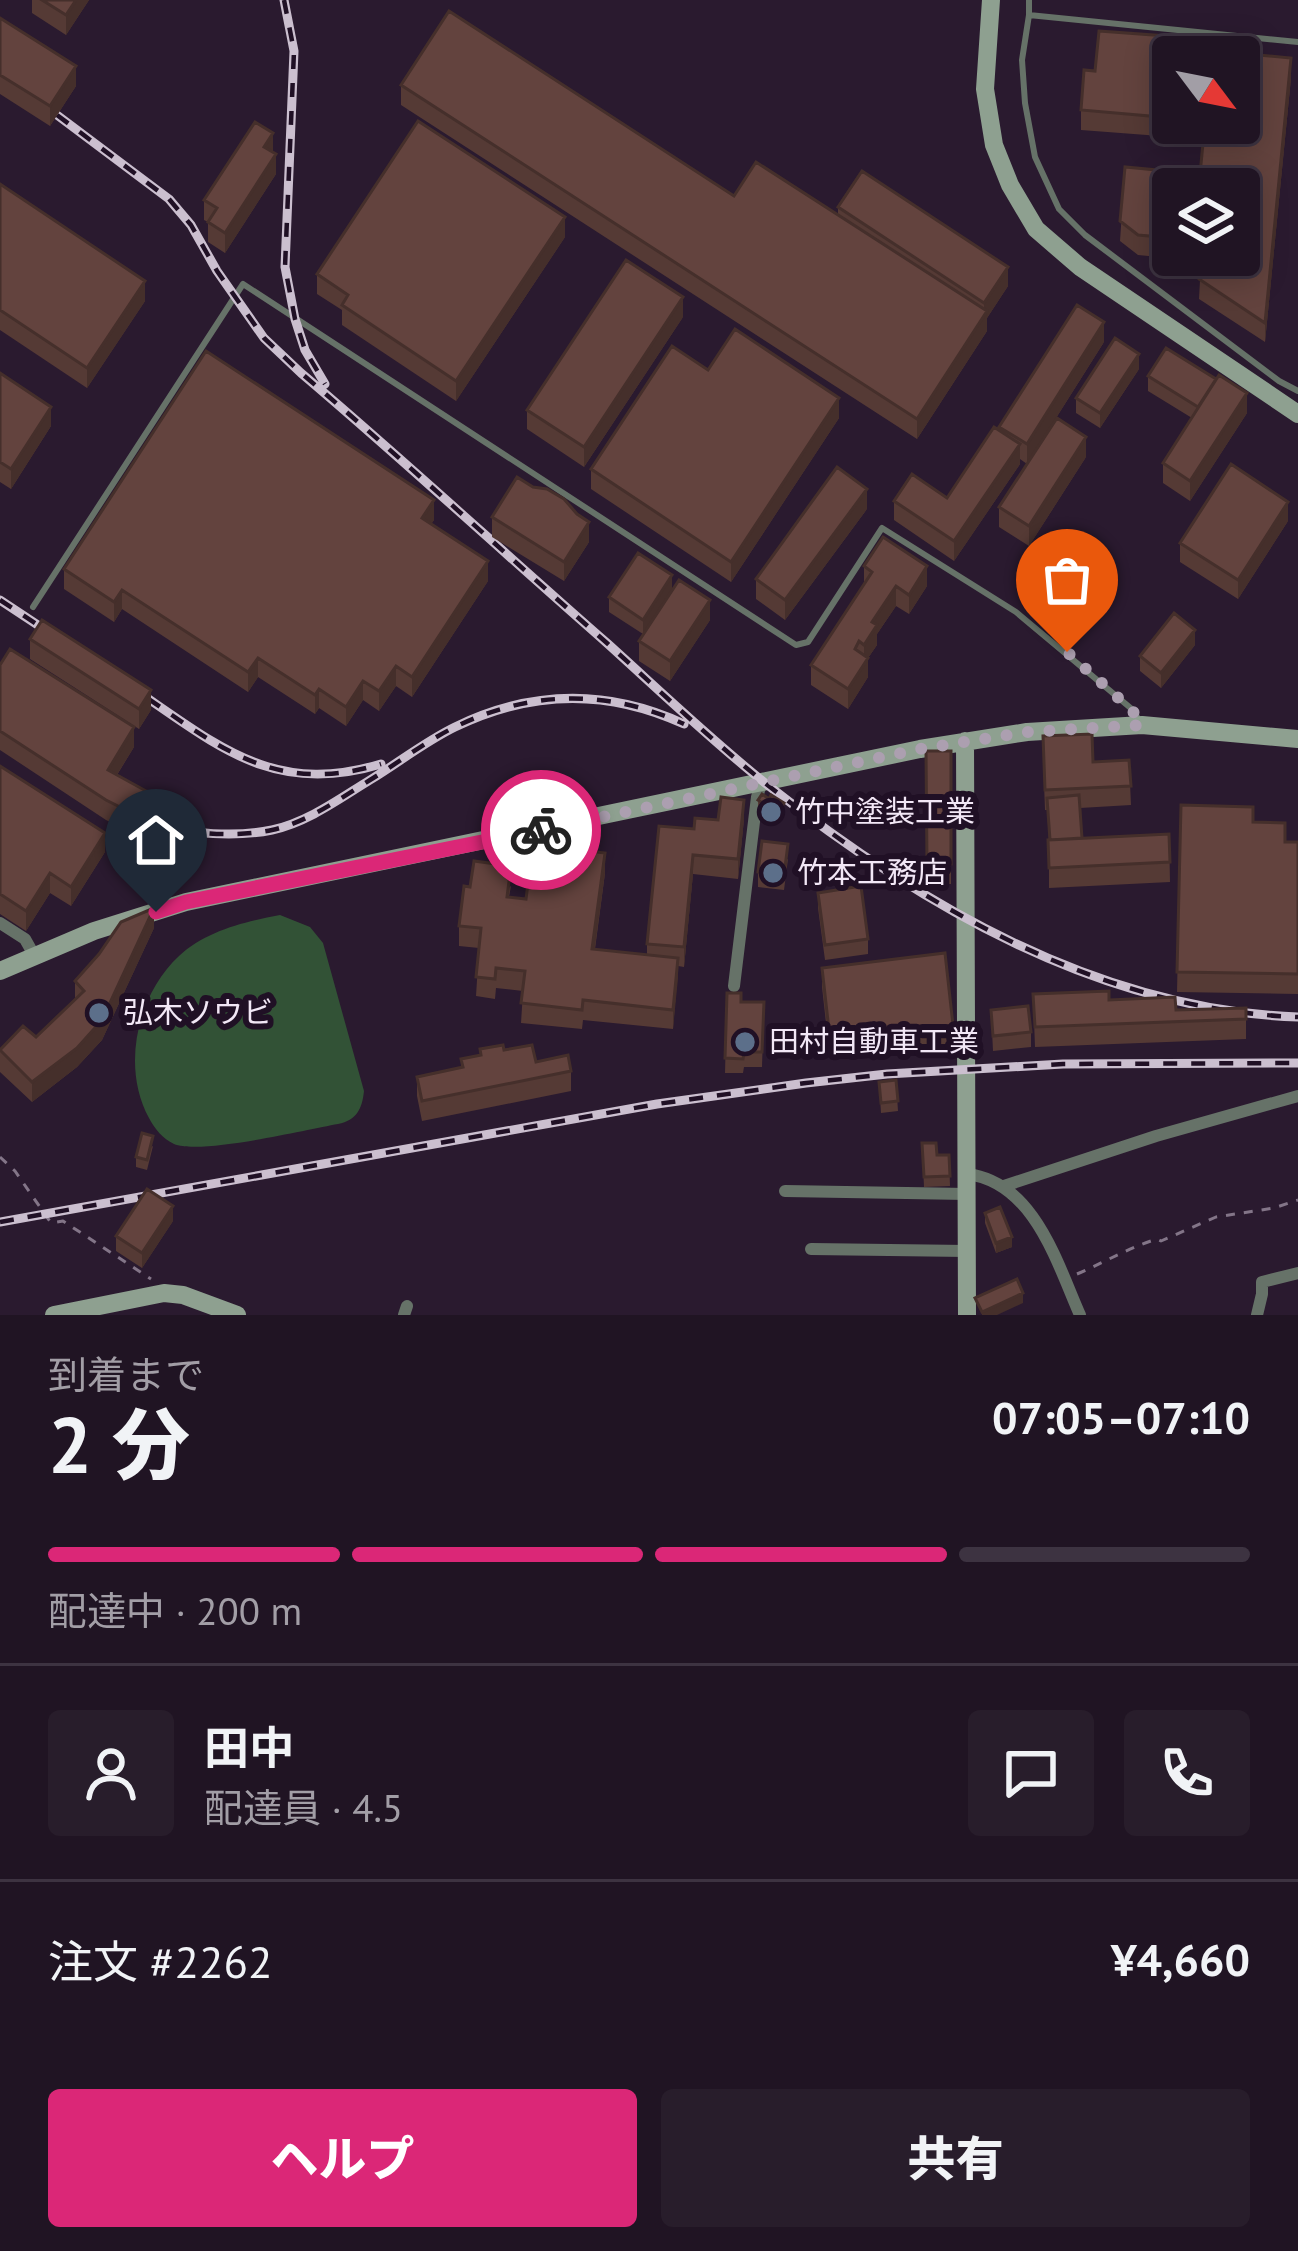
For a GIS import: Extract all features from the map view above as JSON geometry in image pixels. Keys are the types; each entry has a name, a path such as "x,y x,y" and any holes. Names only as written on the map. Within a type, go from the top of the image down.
{"main road":[{"path":"991,0 986,89 994,145 1036,229 1080,267 1298,414"},
{"path":"0,971 94,931 186,902 965,742 1027,732 1142,725 1298,739"},
{"path":"965,742 967,1315"},
{"path":"54,1315 164,1293 238,1315"}],"street":[{"path":"734,986 762,781"},
{"path":"0,923 25,939 34,955"},
{"path":"785,1191 1004,1186 1298,1096"},
{"path":"1004,1186 1036,1221 1080,1315"},
{"path":"811,1250 967,1250"},
{"path":"1257,1315 1262,1282 1298,1273"}],"lane":[{"path":"1029,0 1022,60 1025,103 1035,157 1058,209 1085,235 1298,391"},
{"path":"1029,15 1298,42"},
{"path":"33,607 243,284 796,645 808,642 882,528 1016,612 1132,710 1142,725"}],"path":[{"path":"0,1156 50,1222 63,1221 158,1284 164,1293"},
{"path":"1064,1280 1121,1256 1126,1249 1161,1241 1216,1217 1298,1201"}],"green space":[{"path":"280,915 310,927 323,943 364,1091 360,1108 344,1122 278,1136 206,1146 174,1144 151,1122 136,1077 138,1032 153,991 179,956 201,940 239,924"}],"building":[{"path":"42,0 76,0 66,15"},
{"path":"449,11 734,196 756,162 987,311 917,419 401,85"},
{"path":"0,18 76,66 50,106 0,75"},
{"path":"1099,31 1166,36 1152,36 1152,116 1081,110 1084,70 1095,71"},
{"path":"1260,55 1291,58 1265,323 1199,279 1260,276 1260,168 1201,168 1203,144 1260,144"},
{"path":"418,121 565,217 456,381 342,305 348,295 317,274"},
{"path":"255,122 273,133 264,147 276,154 225,233 208,222 217,208 204,200"},
{"path":"1125,167 1152,170 1152,236 1138,235 1120,221"},
{"path":"862,171 1008,267 984,303 838,207"},
{"path":"0,184 145,281 87,368 0,310"},
{"path":"626,260 683,297 584,447 527,410"},
{"path":"1077,305 1104,322 1027,444 999,427"},
{"path":"735,329 839,398 731,562 591,469 672,346 708,370"},
{"path":"1115,338 1139,354 1100,413 1076,398"},
{"path":"1166,348 1216,379 1198,407 1148,376"},
{"path":"206,351 434,500 422,518 488,561 412,677 396,666 379,691 363,681 346,707 319,689 315,695 258,658 248,672 122,590 114,602 64,569"},
{"path":"0,373 51,407 11,469 0,462"},
{"path":"1219,375 1247,393 1190,481 1163,463"},
{"path":"1057,418 1086,437 1029,526 999,507"},
{"path":"994,427 1020,444 954,541 894,501 912,474 947,498"},
{"path":"1231,464 1288,502 1238,580 1180,543"},
{"path":"837,467 867,489 785,600 756,579"},
{"path":"517,477 564,499 589,522 564,562 492,517"},
{"path":"883,537 927,566 909,595 896,586 872,622 877,625 864,645 859,641 855,649 868,658 848,689 811,665 872,572 864,566"},
{"path":"638,553 672,575 643,620 609,597"},
{"path":"679,580 710,600 670,661 639,641"},
{"path":"1174,613 1195,630 1161,673 1140,656"},
{"path":"42,620 151,690 139,709 30,639"},
{"path":"10,649 134,727 108,770 160,796 146,820 106,800 0,731 0,665"},
{"path":"1092,734 1093,762 1129,760 1131,786 1045,790 1043,736"},
{"path":"926,751 951,751 951,864 927,864"},
{"path":"0,766 105,833 71,887 50,873 26,911 0,894"},
{"path":"762,794 784,803 778,813 758,800"},
{"path":"1079,795 1082,838 1050,840 1047,798"},
{"path":"721,797 744,800 738,859 693,855 684,947 647,944 659,826 694,829 695,818 718,820"},
{"path":"1181,805 1253,807 1253,822 1285,823 1285,842 1298,842 1298,974 1177,972"},
{"path":"1169,834 1170,862 1049,868 1048,840"},
{"path":"762,841 788,844 784,875 758,872"},
{"path":"533,844 605,853 592,949 678,958 673,1010 583,1000 582,1010 521,1003 525,971 496,968 495,979 476,977 481,928 459,926 464,886 470,887 474,861 511,866 507,897 526,899"},
{"path":"861,886 868,939 825,945 818,893"},
{"path":"154,908 102,1020 77,1048 32,1082 0,1050 23,1026 36,1037 84,991 75,981 121,922"},
{"path":"945,953 953,1025 830,1039 822,968"},
{"path":"1109,991 1109,1000 1175,997 1176,1010 1246,1008 1246,1019 1035,1027 1033,994"},
{"name":"田村自動車工業","path":"727,993 741,993 741,1002 764,1002 762,1052 744,1052 743,1059 725,1058"},
{"path":"1028,1006 1031,1032 993,1036 991,1010"},
{"path":"503,1045 504,1050 532,1045 536,1062 568,1055 571,1071 422,1101 417,1077 463,1067 461,1059"},
{"path":"896,1080 898,1101 881,1103 879,1082"},
{"path":"142,1133 153,1136 147,1160 136,1157"},
{"path":"922,1143 936,1143 937,1155 949,1155 950,1176 924,1177"},
{"path":"147,1189 173,1206 142,1253 116,1236"},
{"path":"1000,1207 1012,1237 996,1243 985,1213"},
{"path":"1017,1279 1023,1293 982,1312 975,1298"}],"railway":[{"path":"284,0 294,51 285,267 305,350 325,384"},
{"path":"57,115 169,199 264,338 301,373 725,749 824,828 948,908 1082,972 1224,1010 1298,1017"},
{"path":"0,600 65,643"},
{"path":"125,683 215,743 274,769 341,773 381,764"},
{"path":"154,826 228,834 285,826 335,802 444,733 512,706 570,698 598,700 627,704 684,724"},
{"path":"0,1222 657,1104 806,1083 1063,1064 1298,1063"}],"way so far":[{"path":"541,830 920,749 1027,732 1142,725 1132,710 1067,652"}],"place":[{"name":"竹中塗装工業","path":"771,812"},
{"name":"竹本工務店","path":"773,873"},
{"name":"弘木ソウビ","path":"99,1013"},
{"name":"田村自動車工業","path":"745,1042"}],"route":[{"path":"156,912 541,830"}]}
